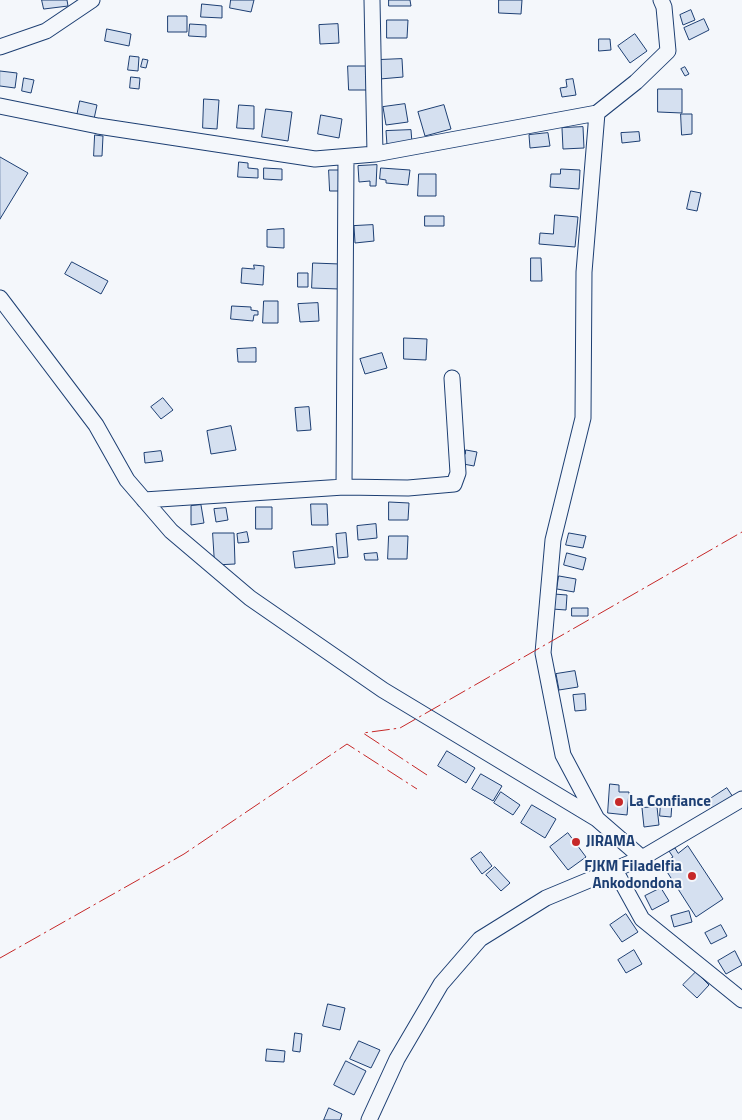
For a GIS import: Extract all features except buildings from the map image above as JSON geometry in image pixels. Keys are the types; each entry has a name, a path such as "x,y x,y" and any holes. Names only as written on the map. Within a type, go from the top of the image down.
{"street":[{"path":"0,47 46,31 92,0"},
{"path":"372,0 375,154"},
{"path":"0,106 98,126 213,146 314,159 346,158 375,154 597,113 636,82 668,51 662,0"},
{"path":"597,113 584,272 583,418 553,540 543,653 563,755 597,819"},
{"path":"344,487 346,158"},
{"path":"0,298 96,425 127,480 171,531 250,598 383,690 597,819 642,858"},
{"path":"144,500 344,487 408,488 454,484 458,473 452,378"},
{"path":"369,1120 397,1059 441,984 480,939 546,898 642,858 742,800"},
{"path":"615,870 642,919 742,1000"}],"power":[{"path":"427,775 363,733 400,728 742,532"},
{"path":"0,958 184,854 347,744 417,789"}],"place":[{"name":"La Confiance","path":"619,802"},
{"name":"JIRAMA","path":"576,842"},
{"name":"FJKM Filadelfia Ankodondona","path":"692,876"}]}
